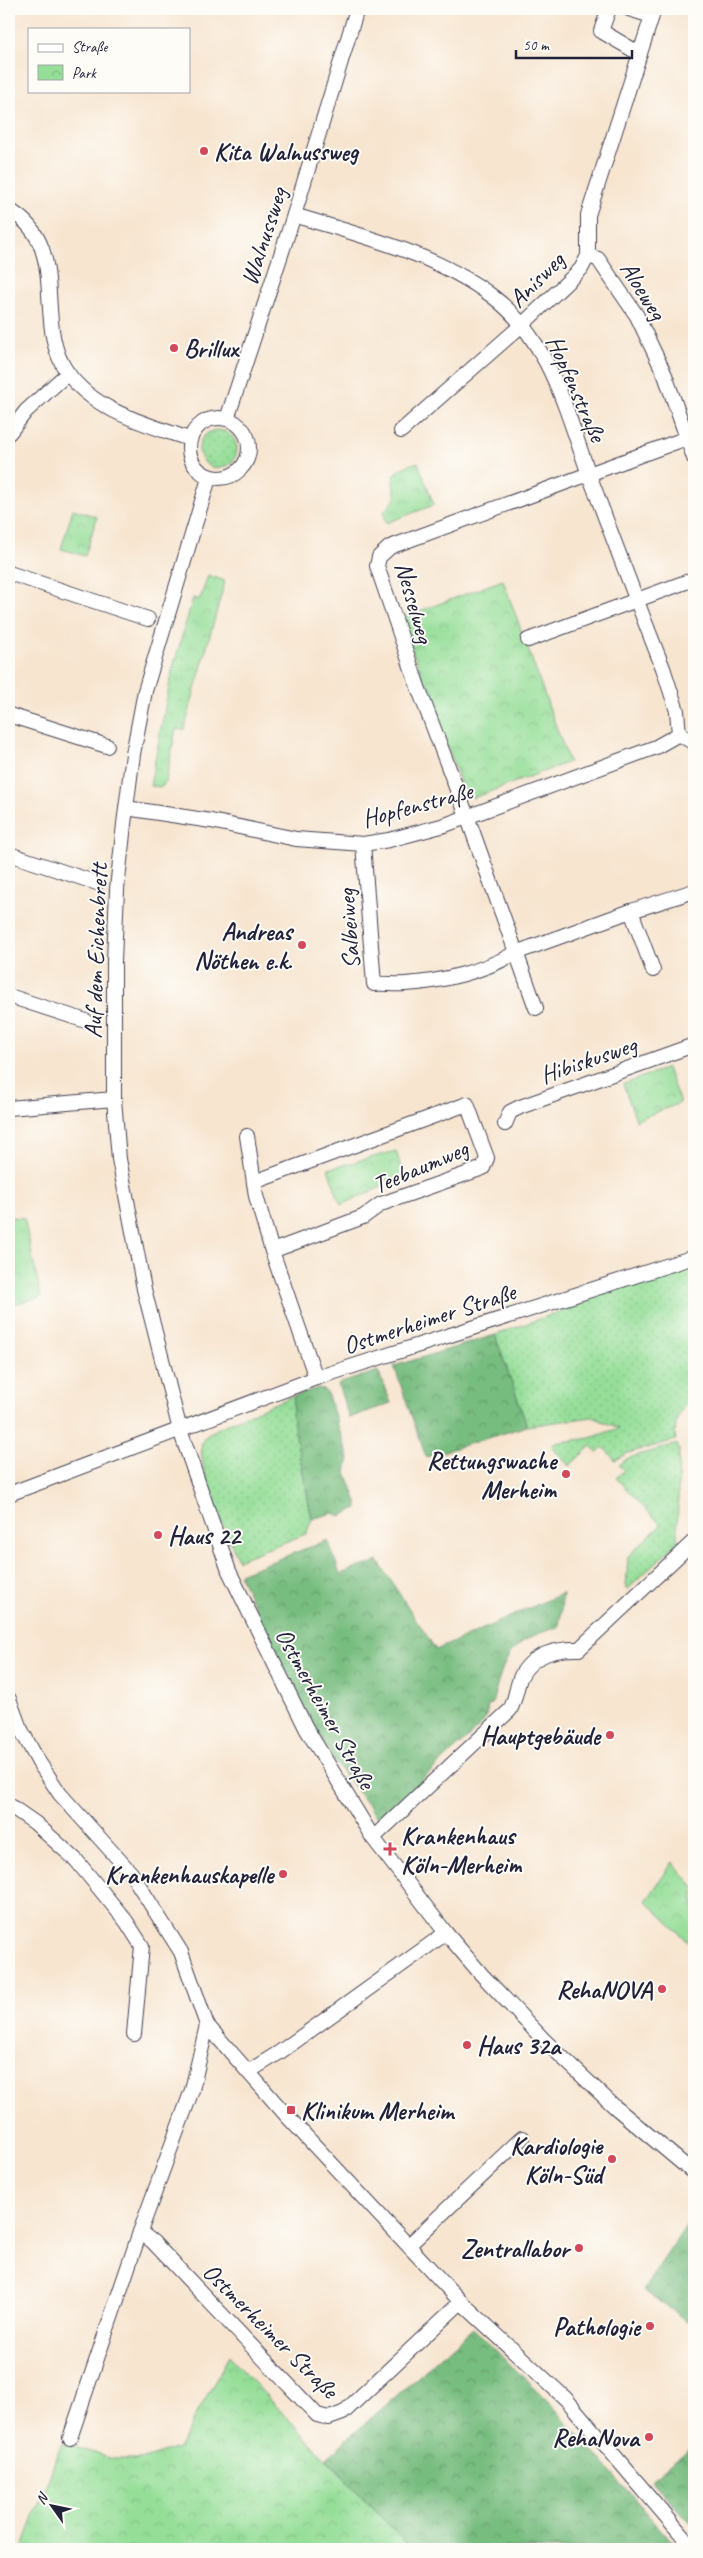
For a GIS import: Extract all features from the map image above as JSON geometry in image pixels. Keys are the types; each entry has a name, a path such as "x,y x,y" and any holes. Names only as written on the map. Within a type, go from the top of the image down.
{"street":[{"name":"Walnussweg","path":"227,418 294,215 356,9"},
{"path":"609,9 601,31 640,54"},
{"name":"Anisweg","path":"402,431 523,324 575,275 588,256 588,214 653,12 629,9"},
{"path":"9,210 22,220 34,235 45,256 50,280 51,332 58,357 68,373 104,406 189,440"},
{"name":"Hopfenstraße","path":"126,808 211,821 296,839 363,844 426,830 467,816 656,747 679,734 677,711 556,382 544,357 523,324 494,297 462,276 425,258 294,215"},
{"name":"Aloeweg","path":"588,256 598,258 637,316 665,375 694,458"},
{"path":"9,434 26,411 68,373"},
{"path":"217,418 227,418 243,429 250,448 248,458 242,468 233,476 221,479 209,478 199,472 192,463 188,451 189,440 200,424 217,418"},
{"path":"590,476 687,438"},
{"name":"Nesselweg","path":"467,816 378,574 379,557 390,547 590,476"},
{"name":"Auf dem Eichenbrett","path":"180,1430 144,1289 119,1159 114,1099 114,961 117,889 126,808 145,691 209,478"},
{"path":"9,573 148,619"},
{"path":"528,640 694,579"},
{"path":"9,715 108,746"},
{"path":"679,734 694,744"},
{"path":"467,816 536,1008"},
{"name":"Salbeiweg","path":"363,844 374,984 404,984 451,976 499,962 515,953 631,911 694,891"},
{"path":"9,854 97,883"},
{"path":"631,911 653,970"},
{"path":"9,996 86,1022"},
{"name":"Hibiskusweg","path":"505,1124 510,1112 520,1107 694,1045"},
{"path":"9,1108 114,1099"},
{"name":"Teebaumweg","path":"254,1182 467,1104 488,1158 484,1168 381,1204 363,1217 272,1251"},
{"path":"247,1136 254,1182 272,1251 316,1378"},
{"name":"Ostmerheimer Straße","path":"9,1494 316,1378 694,1257"},
{"name":"Ostmerheimer Straße","path":"180,1430 229,1571 306,1728 373,1838 446,1933 482,1975 586,2082 694,2173"},
{"name":"Ostmerheimer Straße","path":"373,1838 510,1710 515,1701 521,1676 533,1663 558,1649 579,1649 694,1541"},
{"path":"9,1698 19,1726 38,1761 60,1794 131,1874 180,1952 207,2025 286,2115 410,2245 461,2302 566,2399 694,2549"},
{"path":"9,1805 34,1823 76,1860 126,1921 142,1946 134,2034"},
{"path":"248,2072 288,2046 446,1933"},
{"path":"70,2438 140,2232 192,2090 207,2025"},
{"path":"410,2245 522,2138"},
{"name":"Ostmerheimer Straße","path":"140,2232 153,2242 317,2415 329,2418 343,2413 461,2302"}],"green space":[{"path":"218,430 232,435 237,449 232,463 218,468 204,463 199,449 204,435"},
{"path":"418,462 434,505 386,523 384,512 395,499 394,477 402,468"},
{"path":"73,509 97,517 85,556 61,549"},
{"path":"208,575 225,581 184,730 176,729 166,781 162,787 150,786 172,671 193,598 200,599"},
{"path":"503,580 569,762 473,798 462,787 401,618"},
{"path":"667,1068 680,1103 636,1120 623,1084"},
{"path":"396,1151 404,1177 341,1205 328,1169"},
{"path":"9,1217 24,1218 41,1297 14,1304 9,1291"},
{"path":"694,1265 694,1397 681,1410 675,1433 676,1440 628,1453 615,1460 603,1447 597,1453 591,1446 569,1466 552,1447 554,1443 590,1438 619,1428 592,1417 527,1426 495,1335 589,1301 588,1297"},
{"path":"495,1335 527,1426 426,1457 394,1366"},
{"path":"378,1371 391,1403 349,1418 338,1384"},
{"path":"318,1388 323,1389 327,1393 349,1458 346,1472 357,1502 357,1508 341,1516 333,1513 312,1519 292,1416 294,1396"},
{"path":"294,1396 292,1416 312,1519 306,1534 238,1560 207,1479 201,1448 204,1438 232,1421"},
{"path":"677,1444 679,1449 677,1543 626,1589 628,1556 661,1525 616,1478 624,1470 619,1465 628,1458"},
{"path":"328,1540 340,1574 378,1561 436,1650 563,1593 559,1627 529,1638 511,1652 505,1662 492,1704 488,1705 486,1718 481,1725 379,1820 334,1761 291,1685 239,1574"},
{"path":"673,1862 694,1887 694,1947 646,1901"},
{"path":"694,2214 694,2326 643,2290"},
{"path":"473,2328 552,2405 679,2549 411,2549 326,2458"},
{"path":"229,2356 411,2549 22,2549 62,2443 114,2459 143,2459 178,2448"},
{"path":"694,2444 694,2526 651,2480"}],"place":[{"name":"Kita Walnussweg","path":"204,151"},
{"name":"Brillux","path":"174,348"},
{"name":"Andreas Nöthen e.k.","path":"302,945"},
{"name":"Rettungswache Merheim","path":"566,1474"},
{"name":"Haus 22","path":"158,1535"},
{"name":"Hauptgebäude","path":"610,1735"},
{"name":"Krankenhaus Köln-Merheim","path":"390,1849"},
{"name":"Krankenhauskapelle","path":"283,1874"},
{"name":"RehaNOVA","path":"662,1989"},
{"name":"Haus 32a","path":"467,2045"},
{"name":"Klinikum Merheim","path":"291,2110"},
{"name":"Kardiologie Köln-Süd","path":"612,2159"},
{"name":"Zentrallabor","path":"579,2248"},
{"name":"Pathologie","path":"650,2326"},
{"name":"RehaNova","path":"649,2437"}]}
